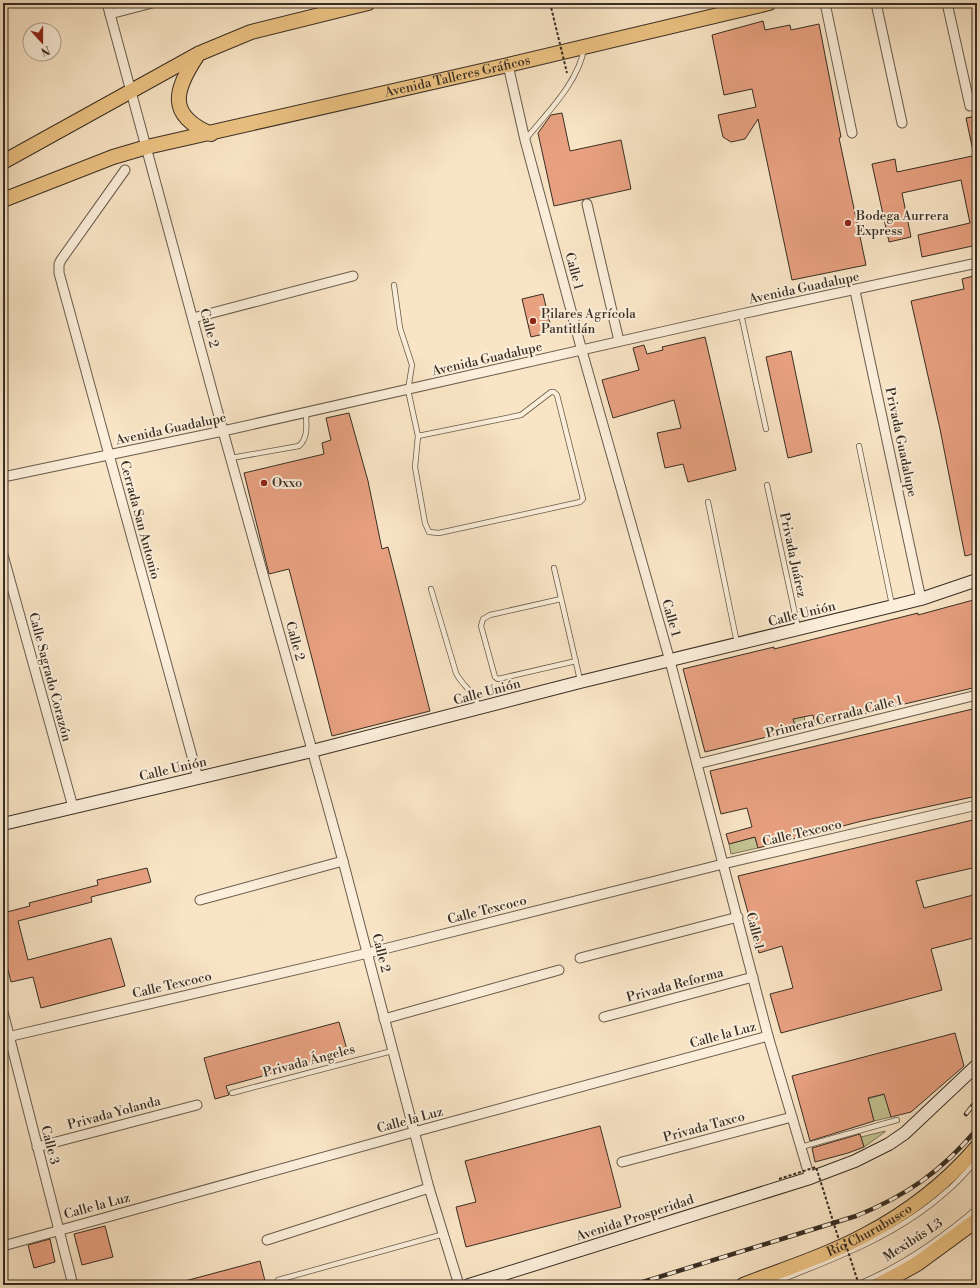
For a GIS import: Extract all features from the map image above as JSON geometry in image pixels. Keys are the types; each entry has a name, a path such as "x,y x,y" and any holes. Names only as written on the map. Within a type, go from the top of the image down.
{"main road":[{"path":"3,162 198,54 250,32 368,3"},
{"name":"Avenida Talleres Gráficos","path":"3,200 113,157 147,147 212,134 769,3"},
{"path":"198,54 179,90 179,102 181,111 187,120 195,127 212,134"},
{"name":"Río Churubusco","path":"743,1285 849,1243 882,1225 934,1189 977,1147"},
{"path":"879,1285 923,1260 977,1220"}],"street":[{"name":"Calle 2","path":"107,3 223,431 368,953 392,1051 429,1188 459,1285"},
{"path":"110,14 152,3"},
{"path":"825,3 852,134"},
{"path":"876,3 902,123"},
{"path":"947,3 970,106"},
{"name":"Calle 1","path":"508,65 525,140 582,350 670,660 768,1036 810,1178"},
{"name":"Cerrada San Antonio","path":"125,170 61,260 58,269 198,778"},
{"path":"587,204 620,342"},
{"name":"Avenida Guadalupe","path":"3,477 223,431 741,314 855,291 977,263"},
{"path":"193,318 353,276"},
{"name":"Privada Guadalupe","path":"855,291 921,599"},
{"name":"Calle Sagrado Corazón","path":"3,555 73,807"},
{"name":"Calle Unión","path":"3,824 312,751 480,709 580,682 798,630 921,599 977,580"},
{"name":"Primera Cerrada Calle 1","path":"697,764 977,695"},
{"name":"Calle Texcoco","path":"6,1037 368,953 723,864 977,805"},
{"path":"200,900 343,861"},
{"path":"580,958 738,917"},
{"path":"384,1019 559,970"},
{"name":"Privada Reforma","path":"604,1017 753,977"},
{"name":"Calle 3","path":"3,1012 6,1037 74,1285"},
{"name":"Calle la Luz","path":"3,1246 768,1036"},
{"name":"Avenida Prosperidad","path":"469,1285 810,1178 856,1161 889,1144 905,1132 977,1065"},
{"name":"Privada Yolanda","path":"37,1147 197,1105"},
{"name":"Privada Taxco","path":"622,1162 792,1117"},
{"path":"267,1240 429,1188"}],"lane":[{"path":"525,140 564,92 582,59 584,46"},
{"path":"394,285 400,328 412,364 408,390 418,436 415,467 425,523 429,532 439,534 580,502 583,499 557,395 554,392 551,392 521,415 418,436"},
{"path":"741,314 766,429"},
{"path":"231,458 299,446 304,442 306,436 306,412"},
{"path":"859,446 893,606"},
{"name":"Privada Juárez","path":"767,485 798,630"},
{"path":"708,502 738,644"},
{"path":"554,568 580,682"},
{"path":"431,589 456,673 459,679 474,694 480,709"},
{"path":"561,599 490,615 483,619 481,626 495,677 498,679 576,661"},
{"name":"Privada Ángeles","path":"232,1093 392,1051"},
{"path":"801,1147 897,1120"},
{"name":"Mexibús L3","path":"768,1285 851,1252 907,1221 946,1192 977,1160"},
{"name":"Mexibús L3","path":"858,1285 896,1266 919,1252 977,1208"},
{"path":"278,1280 444,1234"}],"path":[{"path":"550,3 567,73"},
{"path":"779,1179 816,1168 839,1240"},
{"path":"844,1239 858,1285"}],"green space":[{"path":"799,686 806,728 796,730 785,689"},
{"path":"755,837 758,848 731,854 729,844"},
{"path":"885,1094 891,1117 874,1121 868,1099"},
{"path":"885,1132 864,1147 861,1137"}],"building":[{"path":"763,21 765,30 790,25 791,30 819,24 841,137 839,138 866,265 792,280 758,119 745,139 731,142 723,137 718,115 756,107 752,89 724,95 712,35"},
{"path":"562,113 570,151 621,140 631,189 554,206 538,133 551,115"},
{"path":"977,116 977,150 973,151 966,118"},
{"path":"977,155 977,245 922,257 918,235 970,223 961,180 902,193 911,237 889,242 872,164 895,159 897,172"},
{"path":"977,275 977,553 965,556 940,429 911,301 964,289 962,279"},
{"path":"543,294 552,332 531,337 522,299"},
{"path":"705,337 736,470 688,482 683,464 665,468 657,433 681,428 674,400 613,418 602,380 639,370 633,348 644,345 647,354 663,350 662,347"},
{"path":"791,351 812,452 788,458 766,357"},
{"path":"349,413 368,481 382,549 388,547 430,711 332,736 289,569 269,574 244,473 324,454 322,443 331,440 326,418"},
{"path":"977,599 977,687 815,725 813,715 793,719 796,730 705,752 683,669 774,647 774,649 918,613 918,615"},
{"path":"977,708 977,796 862,821 758,848 755,837 729,844 726,834 752,827 747,808 721,814 710,771"},
{"path":"977,819 977,867 916,881 924,908 977,894 977,937 931,949 942,990 781,1033 770,994 793,988 782,946 759,953 738,876"},
{"path":"147,868 151,882 91,897 92,902 18,921 28,960 111,938 125,986 41,1008 33,977 11,982 3,950 3,913 30,906 29,903 98,885 97,880"},
{"path":"339,1022 348,1053 226,1086 229,1095 215,1099 204,1058"},
{"path":"955,1033 964,1066 911,1112 891,1117 884,1094 868,1098 874,1121 810,1141 792,1076"},
{"path":"600,1126 621,1207 466,1247 456,1207 476,1202 465,1161"},
{"path":"860,1134 864,1147 815,1162 812,1148"},
{"path":"105,1226 113,1257 82,1265 74,1234"},
{"path":"50,1239 55,1262 34,1268 28,1245"},
{"path":"260,1261 266,1285 181,1285 181,1282"}],"railway":[{"path":"966,1114 977,1100"},
{"path":"633,1285 856,1216 874,1208 907,1191 937,1170 977,1129"}],"place":[{"name":"Bodega Aurrera Express","path":"848,223"},
{"name":"Pilares Agrícola Pantitlán","path":"533,321"},
{"name":"Oxxo","path":"264,483"}]}
